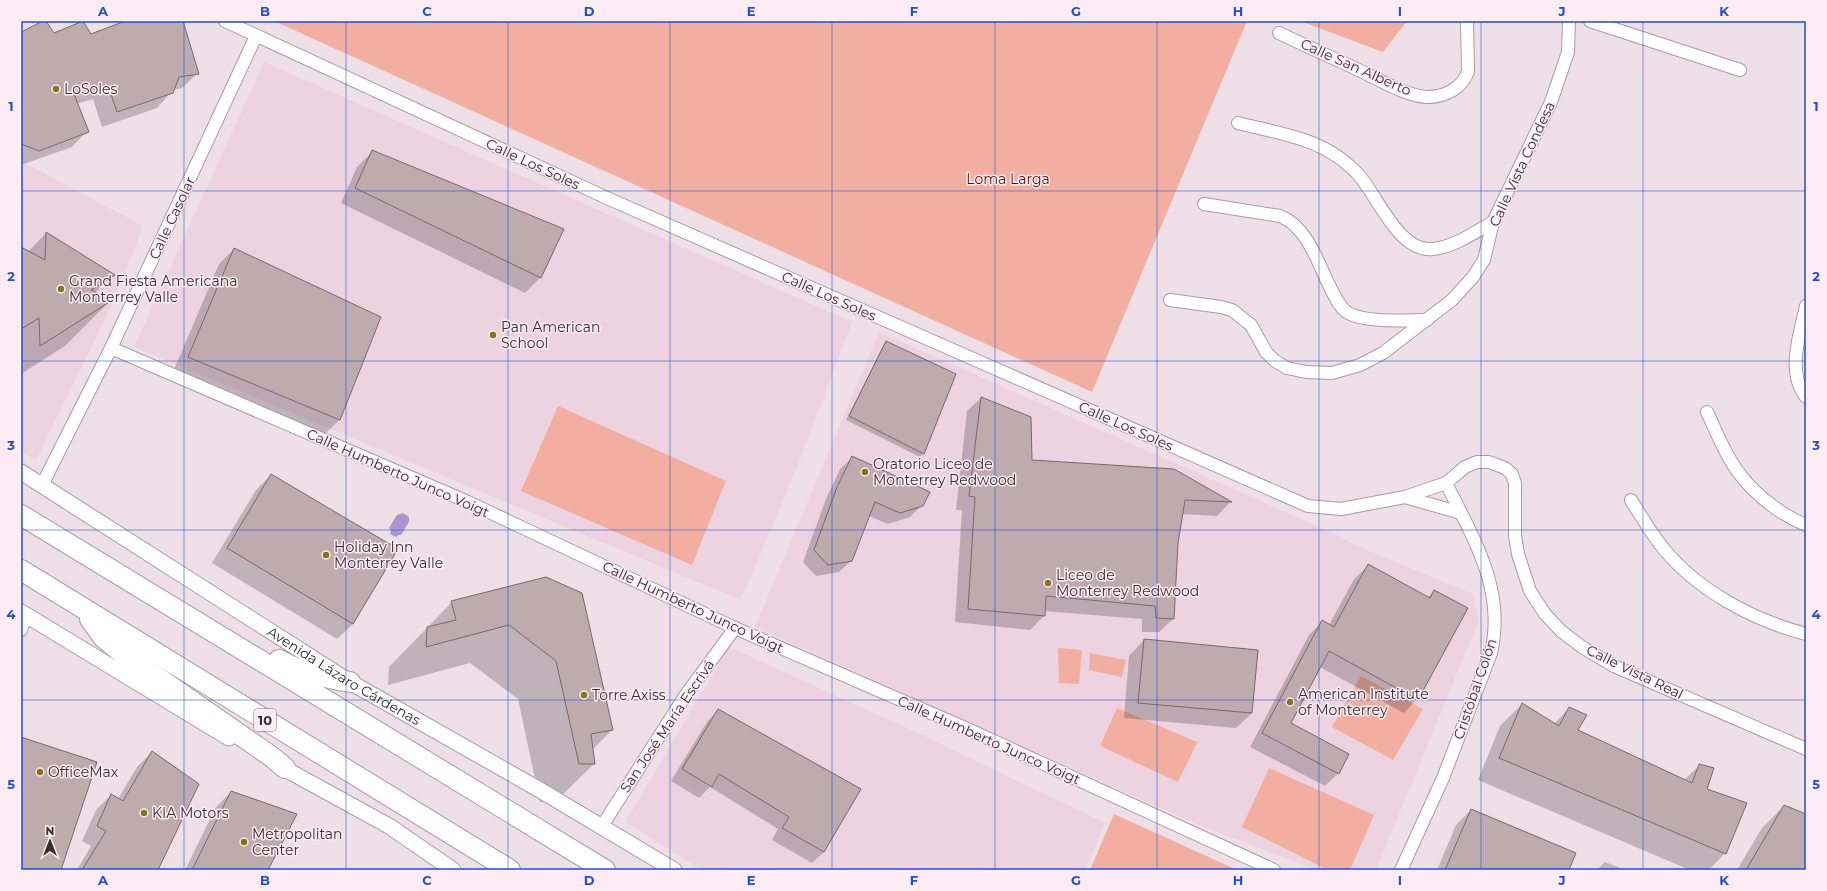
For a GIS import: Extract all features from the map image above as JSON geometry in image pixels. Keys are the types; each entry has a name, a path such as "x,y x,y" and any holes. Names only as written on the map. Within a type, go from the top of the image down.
{"highway":[{"path":"21,515 605,870"},
{"name":"10","path":"21,570 82,609 510,870"},
{"path":"82,609 104,637 121,652 272,757 285,768"},
{"path":"185,615 213,626 306,672 330,679 350,682"}],"street":[{"name":"Calle Los Soles","path":"225,21 607,198 1308,506 1341,509 1405,497 1446,484"},
{"name":"Calle San Alberto","path":"1279,33 1390,85 1426,97 1440,96 1453,90 1466,77 1468,71 1467,21"},
{"name":"Calle Vista Condesa","path":"1170,300 1221,307 1232,310 1251,325 1266,352 1275,361 1287,368 1306,372 1332,373 1360,365 1383,353 1452,300 1473,277 1484,260 1493,222 1551,102 1568,52 1569,21"},
{"path":"1590,21 1740,70"},
{"name":"Calle Casolar","path":"42,485 110,348 256,36"},
{"path":"1238,123 1297,138 1321,147 1340,158 1357,173 1396,229 1414,246 1425,250 1444,247 1467,237 1493,222"},
{"path":"1204,204 1280,216 1289,220 1304,237 1335,298 1348,313 1368,318 1427,320"},
{"path":"1806,306 1796,351 1796,373 1802,392 1806,397"},
{"name":"Calle Humberto Junco Voigt","path":"110,348 468,502 735,628 972,731 1274,870"},
{"path":"1707,412 1724,447 1742,477 1765,499 1794,520 1806,525"},
{"name":"Calle Vista Real","path":"1446,484 1465,467 1477,462 1497,464 1512,474 1516,495 1515,536 1518,554 1530,591 1545,614 1561,631 1582,647 1614,666 1806,749"},
{"name":"Avenida Lázaro Cárdenas","path":"21,472 350,682 602,826 674,870"},
{"name":"Cristóbal Colón","path":"1401,870 1443,778 1491,653 1495,637 1496,614 1493,593 1486,567 1446,484"},
{"path":"1405,497 1461,513"},
{"path":"1631,500 1664,548 1697,581 1733,604 1775,626 1806,634"},
{"path":"21,630 23,613 237,743 389,826 454,870"},
{"name":"San José María Escrivá","path":"602,826 685,696 735,628"}],"shaded area":[{"name":"Pan American School","path":"264,62 852,322 796,470 741,600 134,347"},
{"path":"21,161 143,226 114,301 36,460 21,451"},
{"name":"Liceo de Monterrey Redwood","path":"879,332 1344,538 1350,543 1473,594 1479,620 1376,870 1317,870 1199,825 755,627"},
{"path":"403,513 409,517 409,522 401,535 396,537 390,534 391,531 389,528 397,515"},
{"path":"729,647 922,735 1105,823 1085,870 702,870 625,822"}],"green space":[{"name":"Loma Larga","path":"274,21 1247,21 1092,392"},
{"path":"1300,21 1407,21 1383,52"},
{"path":"558,406 726,481 692,565 521,491"},
{"path":"1058,648 1082,650 1079,684 1059,683"},
{"path":"1090,653 1126,660 1122,677 1089,670"},
{"path":"1361,676 1423,709 1393,760 1332,727"},
{"path":"1117,708 1197,742 1178,782 1100,746"},
{"path":"1269,768 1374,815 1350,870 1328,870 1242,827"},
{"path":"1114,814 1237,870 1090,870"}],"building":[{"name":"LoSoles","path":"43,21 46,21 54,33 83,21 91,34 125,21 183,21 199,74 179,77 173,93 117,112 108,85 74,94 89,132 39,151 21,144 21,32"},
{"path":"372,150 564,229 541,278 355,188"},
{"path":"46,232 115,275 91,290 111,301 40,346 39,318 21,329 21,247 45,260"},
{"path":"234,248 381,317 340,420 188,357"},
{"path":"886,341 956,374 924,454 849,416"},
{"path":"981,397 1031,417 1032,460 1174,469 1232,502 1185,500 1178,543 1174,619 1156,618 1155,606 1046,596 1045,616 968,609 975,497 969,496"},
{"path":"852,456 930,492 923,506 900,513 875,502 852,561 828,565 814,550 837,487"},
{"path":"271,474 398,549 353,624 227,548"},
{"path":"1368,564 1430,598 1434,590 1468,608 1418,700 1329,651 1291,723 1349,754 1339,774 1262,733 1322,620 1334,627"},
{"name":"Torre Axiss","path":"546,577 582,593 613,730 591,734 595,764 579,764 556,661 509,625 426,647 427,627 456,620 451,601"},
{"path":"1144,639 1258,650 1252,713 1138,703"},
{"path":"1522,703 1559,726 1569,707 1587,715 1578,730 1692,783 1699,764 1714,768 1707,789 1747,803 1726,854 1499,758"},
{"path":"718,709 861,789 824,852 782,828 789,817 719,774 712,787 682,769"},
{"path":"21,737 97,762 61,870 21,870"},
{"name":"KIA Motors","path":"152,751 199,784 158,870 82,870 106,831 97,826 111,794 123,801"},
{"name":"Metropolitan Center","path":"231,791 297,814 268,870 192,870"},
{"path":"1784,805 1806,814 1806,870 1746,870"},
{"path":"1471,809 1576,853 1569,870 1445,870"}],"place":[{"name":"LoSoles","path":"56,89"},
{"name":"Grand Fiesta Americana Monterrey Valle","path":"61,289"},
{"name":"Pan American School","path":"493,335"},
{"name":"Oratorio Liceo de Monterrey Redwood","path":"865,472"},
{"name":"Holiday Inn Monterrey Valle","path":"326,555"},
{"name":"Liceo de Monterrey Redwood","path":"1048,583"},
{"name":"Torre Axiss","path":"584,695"},
{"name":"American Institute of Monterrey","path":"1290,702"},
{"name":"OfficeMax","path":"40,772"},
{"name":"KIA Motors","path":"144,813"},
{"name":"Metropolitan Center","path":"244,842"}]}
